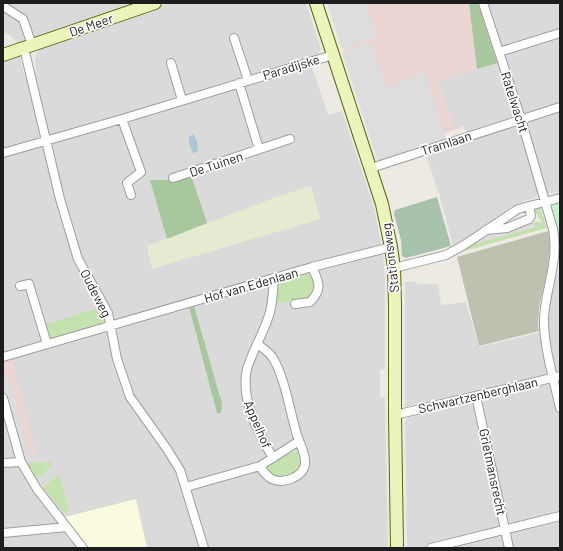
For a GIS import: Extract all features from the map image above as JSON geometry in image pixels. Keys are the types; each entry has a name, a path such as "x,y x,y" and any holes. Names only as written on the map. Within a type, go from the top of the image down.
{"street":[{"name":"Stationsweg","path":"316,3 371,168 384,211 392,247 394,268 398,548"},
{"name":"Ratelwacht","path":"483,3 521,119 555,237 557,267 544,316 544,330 557,377 560,408"},
{"name":"De Meer","path":"3,55 151,4"},
{"path":"3,6 23,19 28,47"},
{"path":"499,52 560,33"},
{"name":"Paradijske","path":"234,38 248,80"},
{"name":"Oudeweg","path":"28,47 46,140 60,199 78,259 108,313 116,359 130,397 180,470 204,548"},
{"name":"Paradijske","path":"3,153 122,119 333,55"},
{"path":"170,63 182,100"},
{"name":"De Tuinen","path":"239,83 259,149"},
{"name":"Tramlaan","path":"371,168 560,107"},
{"path":"122,119 142,172 127,183 131,195"},
{"name":"De Tuinen","path":"173,178 290,139"},
{"path":"394,268 446,255 464,245 513,211 560,198"},
{"path":"486,230 508,228 526,221 531,216 529,206"},
{"name":"Hof van Edenlaan","path":"3,357 312,267 392,247"},
{"path":"295,304 310,302 318,294 319,285 312,267"},
{"name":"Appelhof","path":"273,458 263,442 252,416 246,395 247,369 270,313 274,278"},
{"path":"20,286 29,284 47,344"},
{"name":"Appelhof","path":"257,344 269,353 276,365 304,455 305,463 303,470 298,475 291,479 280,481 270,478 260,466"},
{"name":"Schwartzenberghlaan","path":"395,415 557,377"},
{"name":"Grietmansrecht","path":"476,396 509,548"},
{"path":"3,398 21,462 37,489 83,548"},
{"name":"Appelhof","path":"186,487 260,466 299,441"},
{"path":"3,463 21,462"},
{"path":"431,548 560,516"},
{"path":"3,533 67,527"}],"shaded area":[{"path":"3,3 138,3 18,43 7,33 3,35"},
{"path":"170,3 306,3 321,49 318,54 309,58 328,115 342,111 374,208 383,253 385,281 385,369 380,370 380,397 385,397 388,548 3,548 3,60 20,55 24,74 36,71 35,60 39,48"},
{"path":"327,3 366,3 377,37 342,49"},
{"path":"329,3 476,3 495,62 438,81 454,130 378,155"},
{"path":"476,3 560,3 560,191 548,194 545,189 537,192 537,197 515,204 453,246 440,197 426,155 469,141 464,126 454,130 438,81"},
{"path":"371,42 388,88 424,71 448,143 379,165 342,52"},
{"path":"311,186 320,219 152,269 147,246 282,195"},
{"path":"437,197 451,246 406,258 402,256 401,240 394,214 395,210"},
{"path":"534,222 535,227 477,243 477,239 479,237"},
{"path":"548,231 550,245 547,272 539,308 539,331 479,346 457,257"},
{"path":"560,271 560,548 407,548 405,421 408,417 421,414 418,404 405,407 405,282 417,282 417,284 438,284 441,305 466,302 479,347 547,331 547,313 555,274 557,275"},
{"path":"12,359 36,454 18,460 3,402 3,361"},
{"path":"8,376 30,454 22,456 3,389 3,377"},
{"path":"3,407 14,445 8,446 3,427"},
{"path":"136,499 147,548 89,548 65,517"}],"green space":[{"path":"469,3 478,3 497,63 477,69"},
{"path":"191,175 207,223 167,239 150,180 172,180"},
{"path":"560,201 560,263 557,229 550,205 551,203"},
{"path":"540,206 547,228 457,253 477,239 534,228 534,222 542,222 533,209"},
{"path":"311,269 316,287 311,298 295,302 275,303 275,280"},
{"path":"194,306 222,404 221,413 217,413 189,307"},
{"path":"102,307 108,324 48,341 43,325"},
{"path":"300,450 302,463 296,474 277,477 270,473 262,463"},
{"path":"52,462 51,466 37,479 25,463"},
{"path":"59,473 69,512 64,513 43,487"}],"water":[{"path":"193,134 197,141 198,150 197,152 193,153 189,144 189,137"}]}
